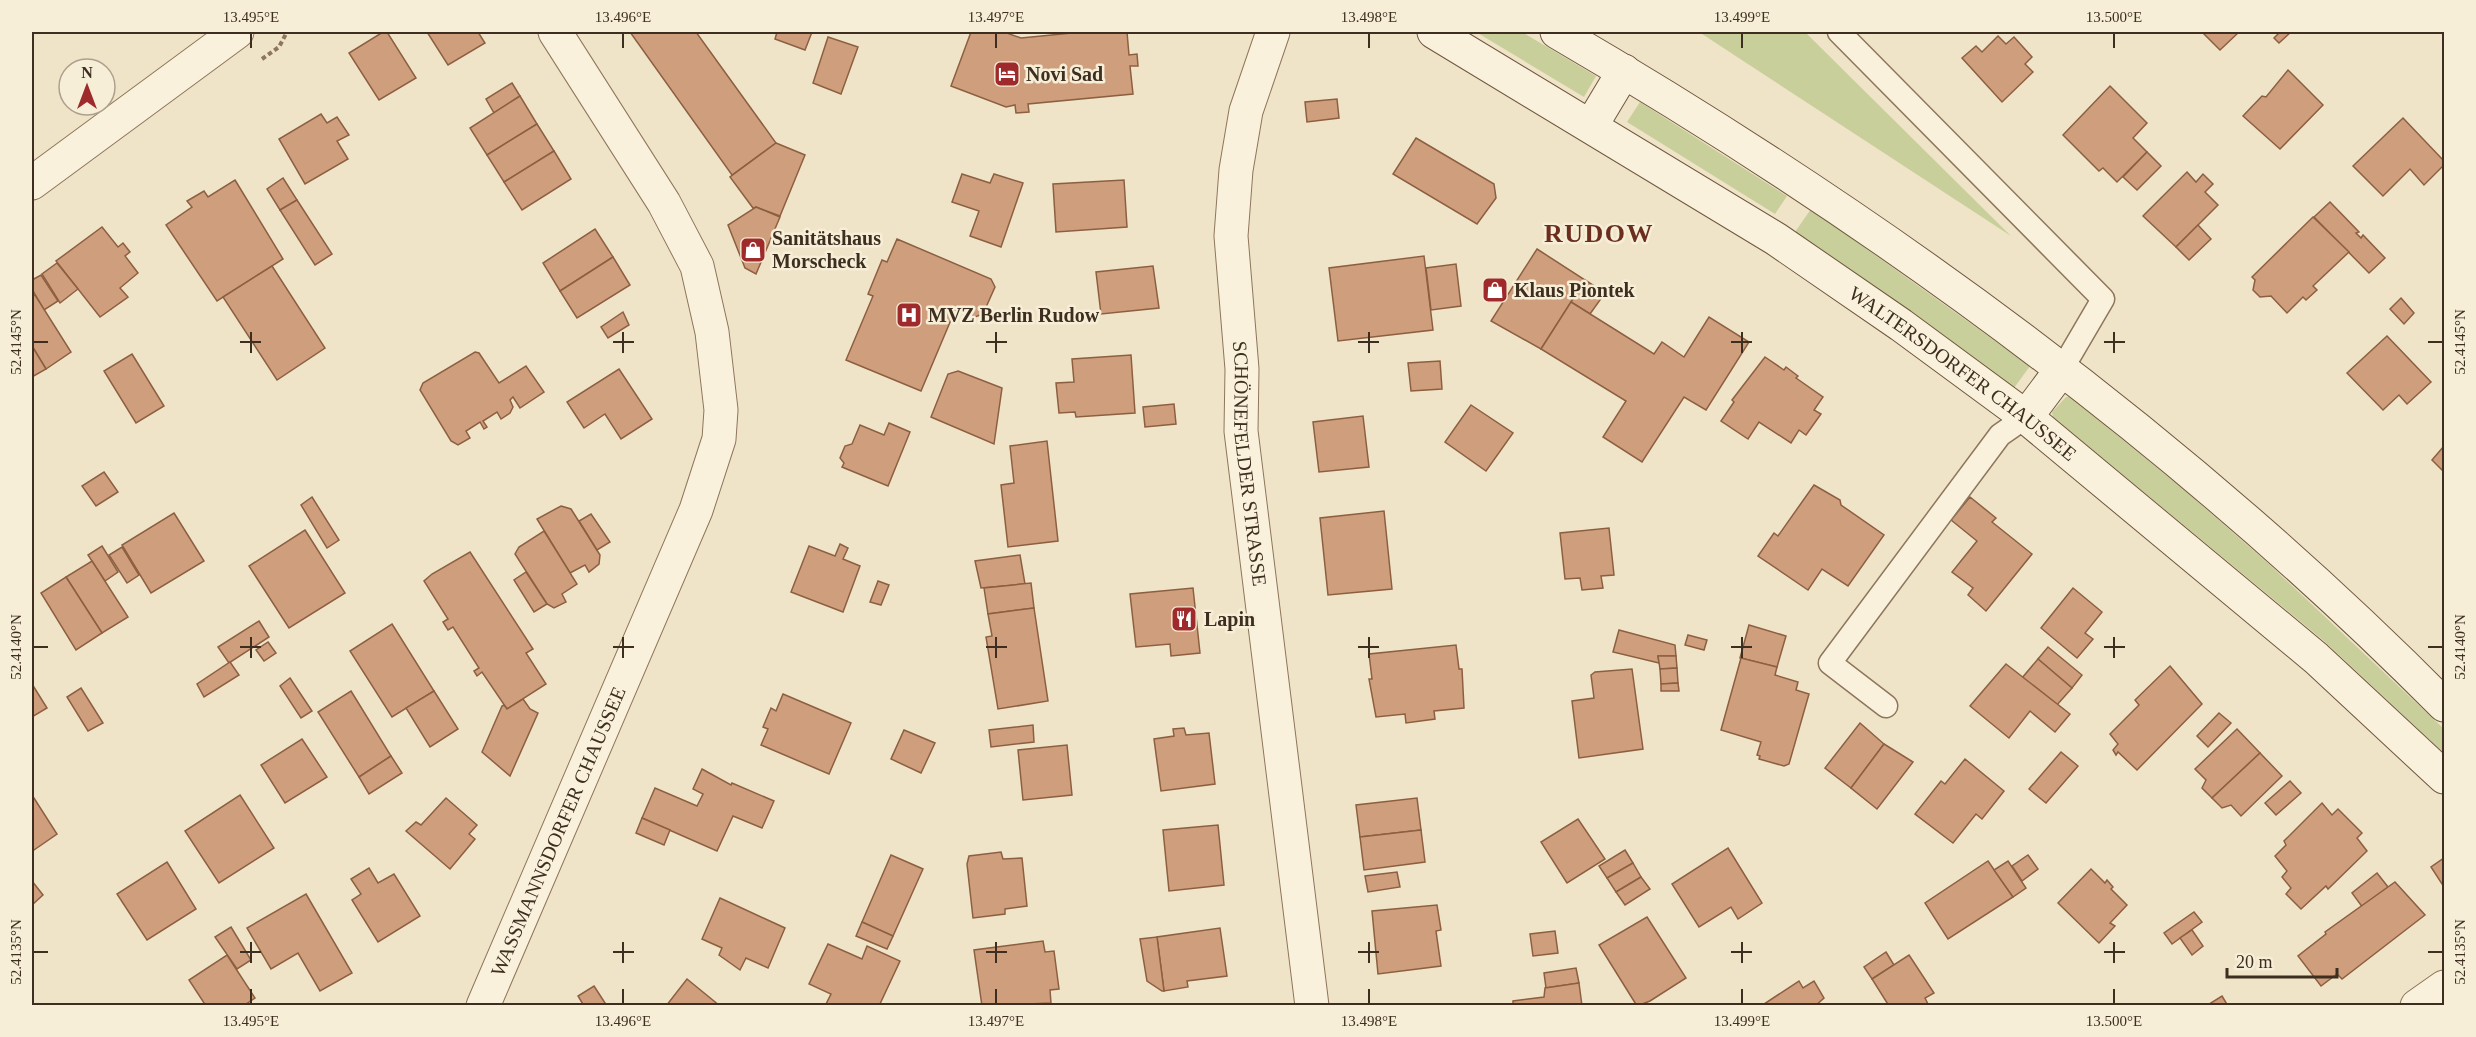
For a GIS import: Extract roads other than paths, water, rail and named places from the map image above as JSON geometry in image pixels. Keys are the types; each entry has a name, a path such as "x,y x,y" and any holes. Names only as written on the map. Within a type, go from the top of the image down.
{"main road":[{"path":"32,183 237,32"},
{"name":"WASSMANNSDORFER CHAUSSEE","path":"483,1005 696,510 719,439 721,410 712,332 697,266 664,203 555,32"},
{"name":"SCHÖNEFELDER STRASSE","path":"1273,32 1246,111 1236,170 1231,236 1242,369 1241,432 1312,1005"},
{"name":"WALTERSDORFER CHAUSSEE","path":"1434,32 1776,239 2026,417 2316,658 2445,777"},
{"path":"1557,32 1624,71 1876,233 2062,369 2256,530 2445,705"},
{"path":"1591,126 1624,71"},
{"path":"2026,417 2062,369"},
{"path":"2417,1005 2445,987"}],"lane":[{"path":"1839,32 2103,299 2062,369"},
{"path":"1886,706 1830,663 2000,435 2026,417"}],"place":[{"name":"Novi Sad","path":"1007,74"},
{"name":"Sanitätshaus Morscheck","path":"753,250"},
{"name":"Klaus Piontek","path":"1495,290"},
{"name":"MVZ Berlin Rudow","path":"909,315"},
{"name":"Lapin","path":"1184,619"}],"district":[{"name":"RUDOW","path":"1599,233"}]}
